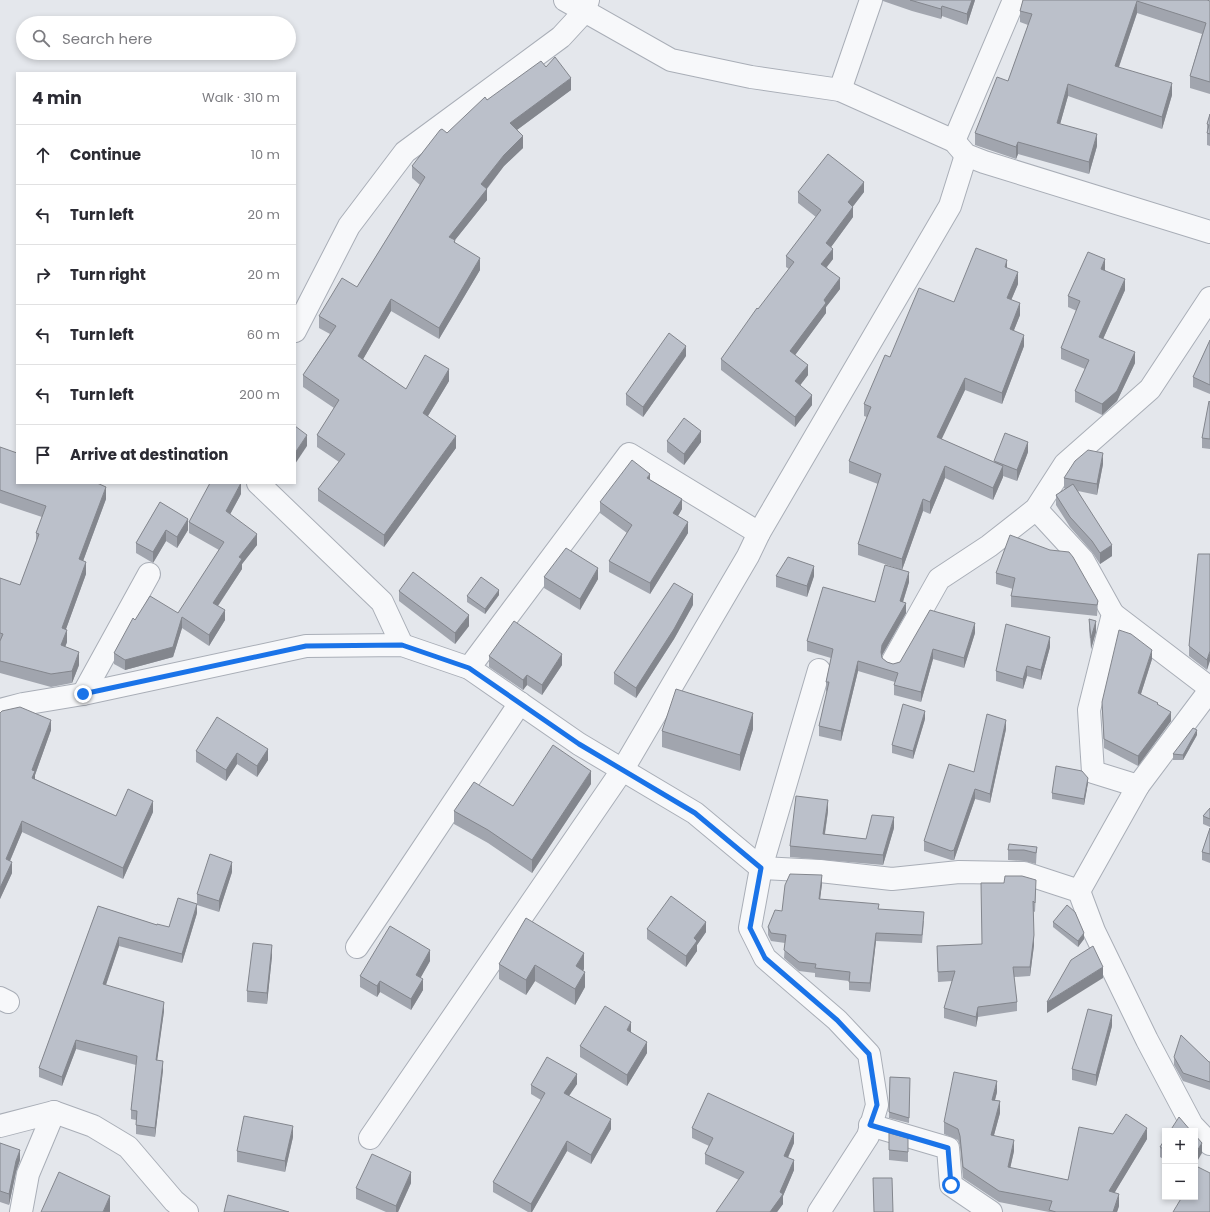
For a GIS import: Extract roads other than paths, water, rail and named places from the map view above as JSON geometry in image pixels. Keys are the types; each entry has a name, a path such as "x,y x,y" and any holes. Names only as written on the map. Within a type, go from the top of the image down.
{"street":[{"path":"565,0 586,6 671,60 751,77 840,90 960,148 984,162 1210,232"},
{"path":"840,90 871,0"},
{"path":"370,1138 623,770 748,556 758,533 950,206 960,148 1014,0"},
{"path":"296,329 349,226 405,152 561,37 586,6"},
{"path":"893,661 939,579 989,546 1036,510 1065,464 1150,389 1210,298"},
{"path":"469,668 629,454 758,533"},
{"path":"259,484 382,602 402,645"},
{"path":"1036,510 1083,560 1113,614 1210,689 1138,786 1079,891 1094,931 1147,1040 1192,1125 1210,1144"},
{"path":"83,694 149,574"},
{"path":"1113,614 1089,710 1093,772 1138,786"},
{"path":"0,710 23,704 83,694 306,646 402,645 469,668 579,744 695,813 761,868 820,871 892,879 959,872 1024,873 1079,891"},
{"path":"819,670 761,868 750,928 765,958 837,1020 869,1054 877,1105 868,1136 819,1212"},
{"path":"357,947 520,703"},
{"path":"21,1212 28,1174 54,1112"},
{"path":"0,1126 54,1112 93,1126 128,1147 174,1201 187,1212"},
{"path":"870,1125 948,1148 951,1185 991,1212"}]}
